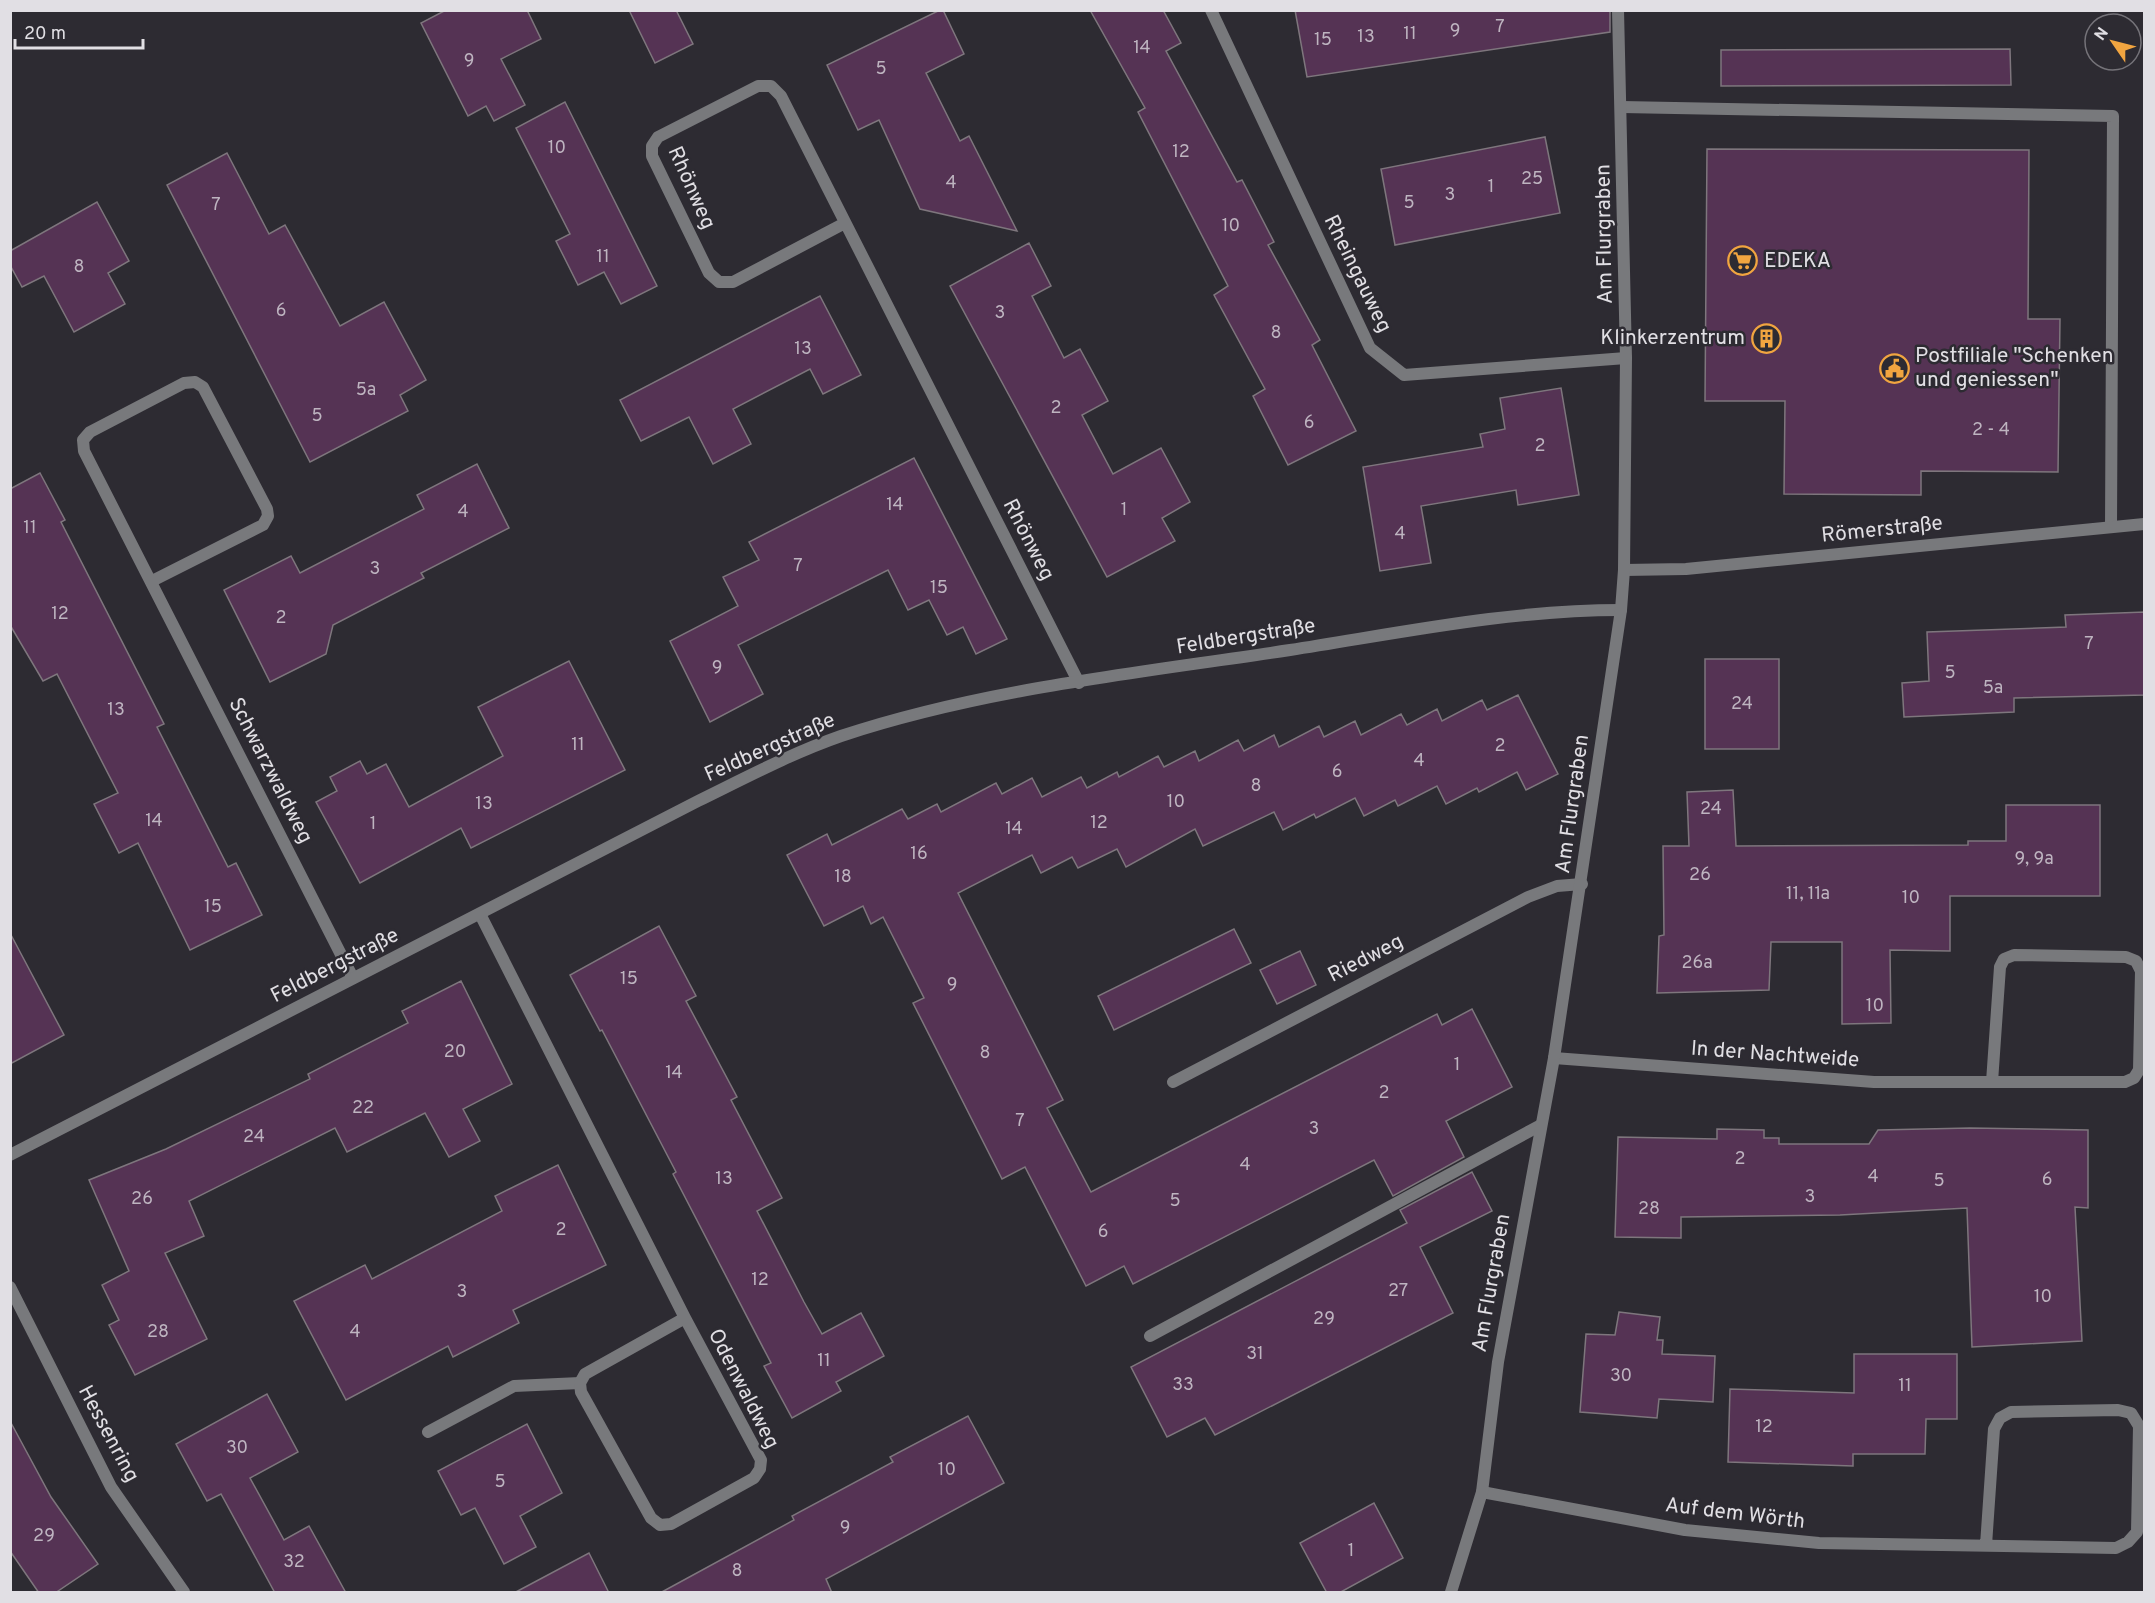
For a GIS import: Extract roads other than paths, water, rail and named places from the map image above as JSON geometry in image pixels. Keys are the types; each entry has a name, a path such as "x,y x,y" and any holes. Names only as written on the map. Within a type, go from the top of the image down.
{"street":[{"name":"Rheingauweg","path":"1210,10 1370,348 1404,375 1626,358"},
{"name":"Am Flurgraben","path":"1451,1593 1482,1492 1498,1362 1554,1058 1582,884 1621,610 1624,570 1626,358 1618,10"},
{"name":"Rhönweg","path":"845,223 733,282 719,282 709,273 652,156 652,146 658,137 758,86 771,86 781,96 1079,683"},
{"path":"1622,107 2113,116 2111,527"},
{"name":"Schwarzwaldweg","path":"152,581 263,525 268,516 267,509 203,387 195,382 184,383 90,432 83,440 84,451 353,978"},
{"name":"Römerstraße","path":"1624,570 1686,569 2145,524"},
{"name":"Feldbergstraße","path":"10,1155 778,762 840,736 900,718 1000,695 1524,614 1621,610"},
{"name":"Riedweg","path":"1173,1082 1528,897 1557,886 1582,884"},
{"name":"Odenwaldweg","path":"480,914 760,1461 760,1468 754,1478 671,1524 660,1525 651,1518 581,1392 580,1383 585,1374 685,1318"},
{"name":"In der Nachtweide","path":"1554,1058 1874,1082 2125,1083 2134,1078 2139,1070 2141,971 2136,961 2126,957 2014,954 2004,959 2000,968 1992,1082"},
{"path":"1150,1336 1541,1125"},
{"name":"Hessenring","path":"10,1287 111,1486 184,1593"},
{"path":"428,1432 514,1386 580,1383"},
{"name":"Auf dem Wörth","path":"1482,1492 1696,1531 1819,1543 2116,1548 2128,1542 2137,1532 2139,1426 2131,1413 2118,1410 2011,1412 2001,1418 1994,1429 1986,1545"}],"place":[{"name":"EDEKA","path":"1743,261"},
{"name":"Klinkerzentrum","path":"1766,338"},
{"name":"Postfiliale \"Schenken und geniessen\"","path":"1894,368"}]}
